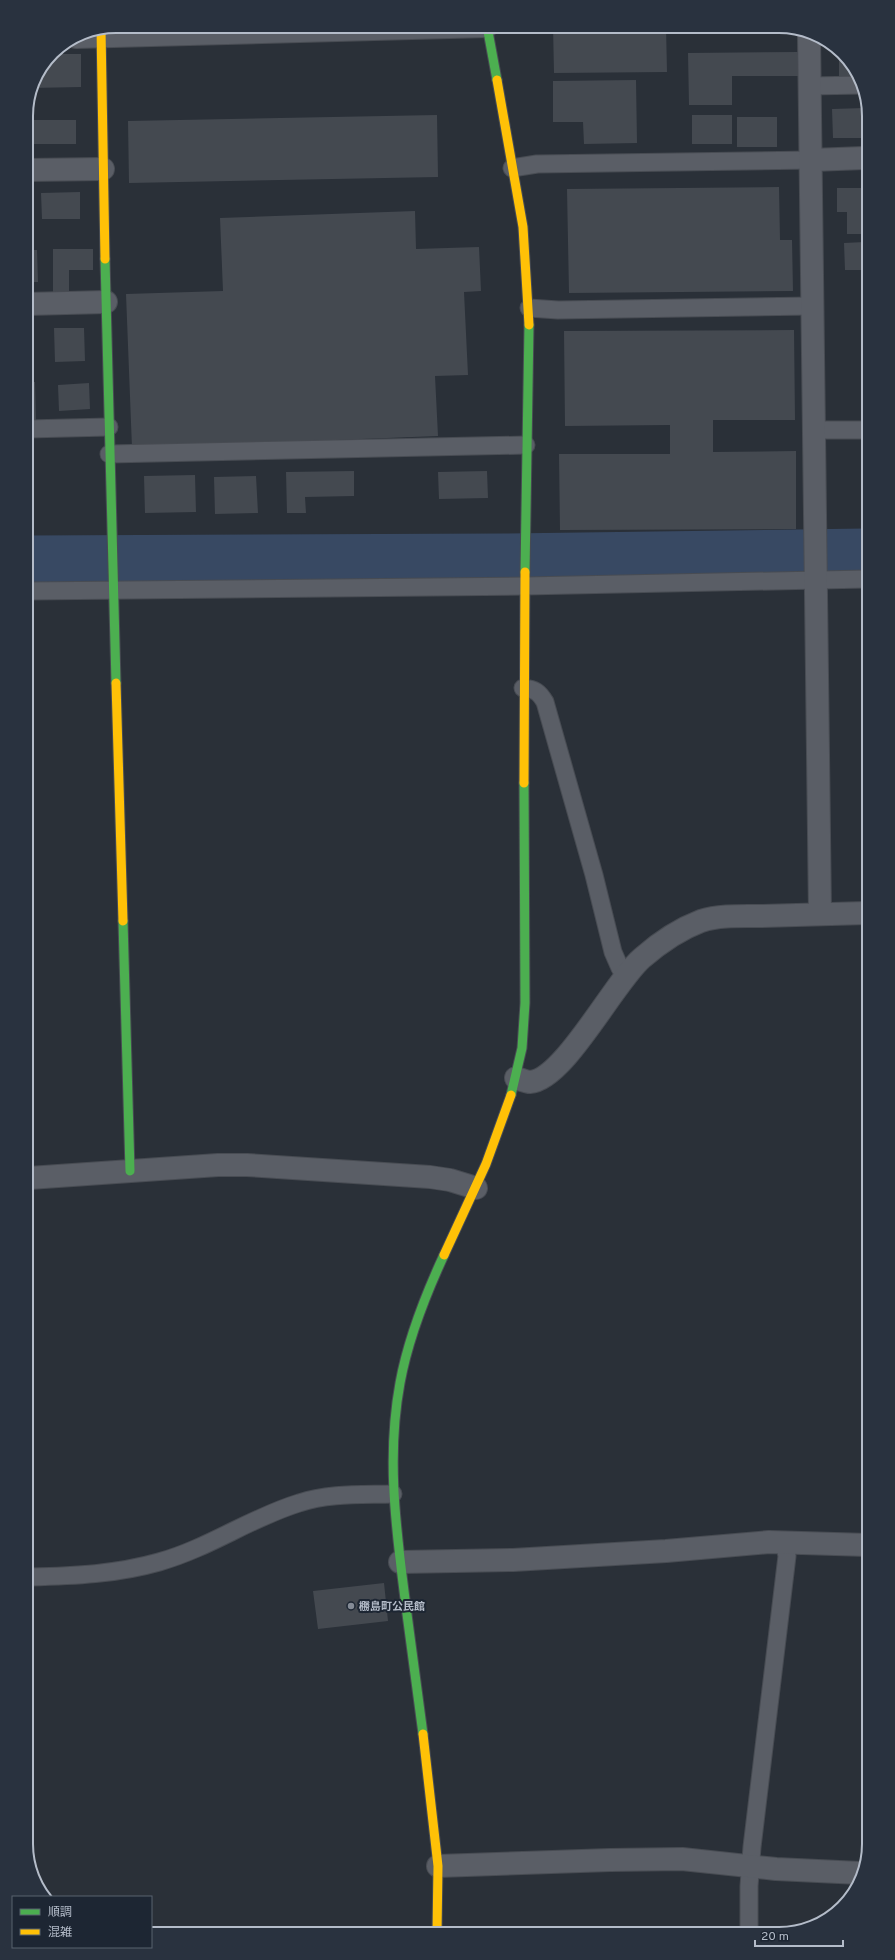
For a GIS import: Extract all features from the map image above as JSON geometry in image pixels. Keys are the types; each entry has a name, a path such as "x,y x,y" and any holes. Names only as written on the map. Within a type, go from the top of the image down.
{"street":[{"path":"437,1927 438,1866 435,1828 392,1494 392,1436 403,1367 410,1341 435,1276 476,1188 516,1078 522,1054 525,996 523,688 529,308 523,227 488,33"},
{"path":"101,35 109,454 130,1171"},
{"path":"809,38 812,160 813,430 820,914"},
{"path":"812,160 862,158"},
{"path":"33,170 103,169"},
{"path":"33,304 106,302"},
{"path":"516,1078 530,1082 542,1078 553,1070 579,1042 627,974 641,958 664,941 701,921 725,917 862,913"},
{"path":"33,1178 218,1165 246,1165 430,1177 450,1180 476,1188"},
{"path":"400,1562 513,1560 784,1542 862,1545"},
{"path":"438,1866 682,1859 776,1869 857,1874"}],"lane":[{"path":"809,86 856,85"},
{"path":"512,168 536,164 812,160"},
{"path":"529,308 558,310 812,306"},
{"path":"33,429 109,427"},
{"path":"813,430 862,430"},
{"path":"109,454 526,444"},
{"path":"33,591 113,585 525,582 816,573 862,579"},
{"path":"523,688 534,689 540,693 545,702 594,875 613,952 620,968 627,974"},
{"path":"33,1577 74,1576 131,1569 160,1562 191,1551 276,1510 300,1502 332,1496 392,1494"},
{"path":"749,1927 750,1866 787,1556 784,1542"}],"building":[{"path":"553,33 666,33 667,72 554,73"},
{"path":"799,52 800,76 732,76 732,105 689,105 688,53"},
{"path":"61,54 81,54 81,87 38,88 50,65"},
{"path":"839,58 853,78 839,78"},
{"path":"636,80 637,143 584,144 583,122 553,122 553,81"},
{"path":"861,108 862,138 833,138 832,109"},
{"path":"437,115 438,177 129,183 128,121"},
{"path":"692,115 732,115 732,144 692,144"},
{"path":"737,117 777,117 777,147 737,147"},
{"path":"33,120 76,120 76,144 33,144"},
{"path":"779,187 780,240 792,240 793,291 569,293 567,189"},
{"path":"837,188 862,188 862,234 847,234 847,212 837,212"},
{"path":"80,192 80,219 42,219 41,193"},
{"path":"415,211 416,249 479,247 481,291 464,292 468,375 435,376 438,436 132,448 126,294 223,291 220,218"},
{"path":"862,242 862,270 845,270 844,243"},
{"path":"53,249 93,249 93,270 69,270 69,295 53,295"},
{"path":"33,250 37,250 38,282 33,282"},
{"path":"54,328 84,328 85,361 55,362"},
{"path":"794,330 795,420 713,420 713,452 796,451 796,529 560,530 559,454 670,454 670,425 565,426 564,331"},
{"path":"33,382 35,382 36,421 33,421"},
{"path":"89,383 90,409 59,411 58,385"},
{"path":"354,471 354,496 305,497 306,513 287,513 286,472"},
{"path":"487,471 488,498 439,499 438,472"},
{"path":"195,475 196,512 145,513 144,476"},
{"path":"256,476 258,513 215,514 214,477"},
{"name":"橳島町公民館","path":"384,1583 388,1621 318,1629 313,1591"}],"waterway":[{"path":"33,562 505,560 862,555"}],"traffic: fast":[{"path":"488,33 497,80"},
{"path":"105,259 116,683"},
{"path":"525,572 529,325"},
{"path":"511,1095 522,1048 525,1003 524,783"},
{"path":"123,921 130,1171"},
{"path":"423,1734 395,1513 393,1461 394,1435 400,1383 412,1334 430,1286 444,1255"}],"traffic: slow":[{"path":"101,35 105,259"},
{"path":"497,80 523,227 529,325"},
{"path":"524,783 525,572"},
{"path":"116,683 123,921"},
{"path":"444,1255 486,1164 511,1095"},
{"path":"423,1734 438,1866 437,1927"}],"place":[{"name":"橳島町公民館","path":"351,1606"}]}
